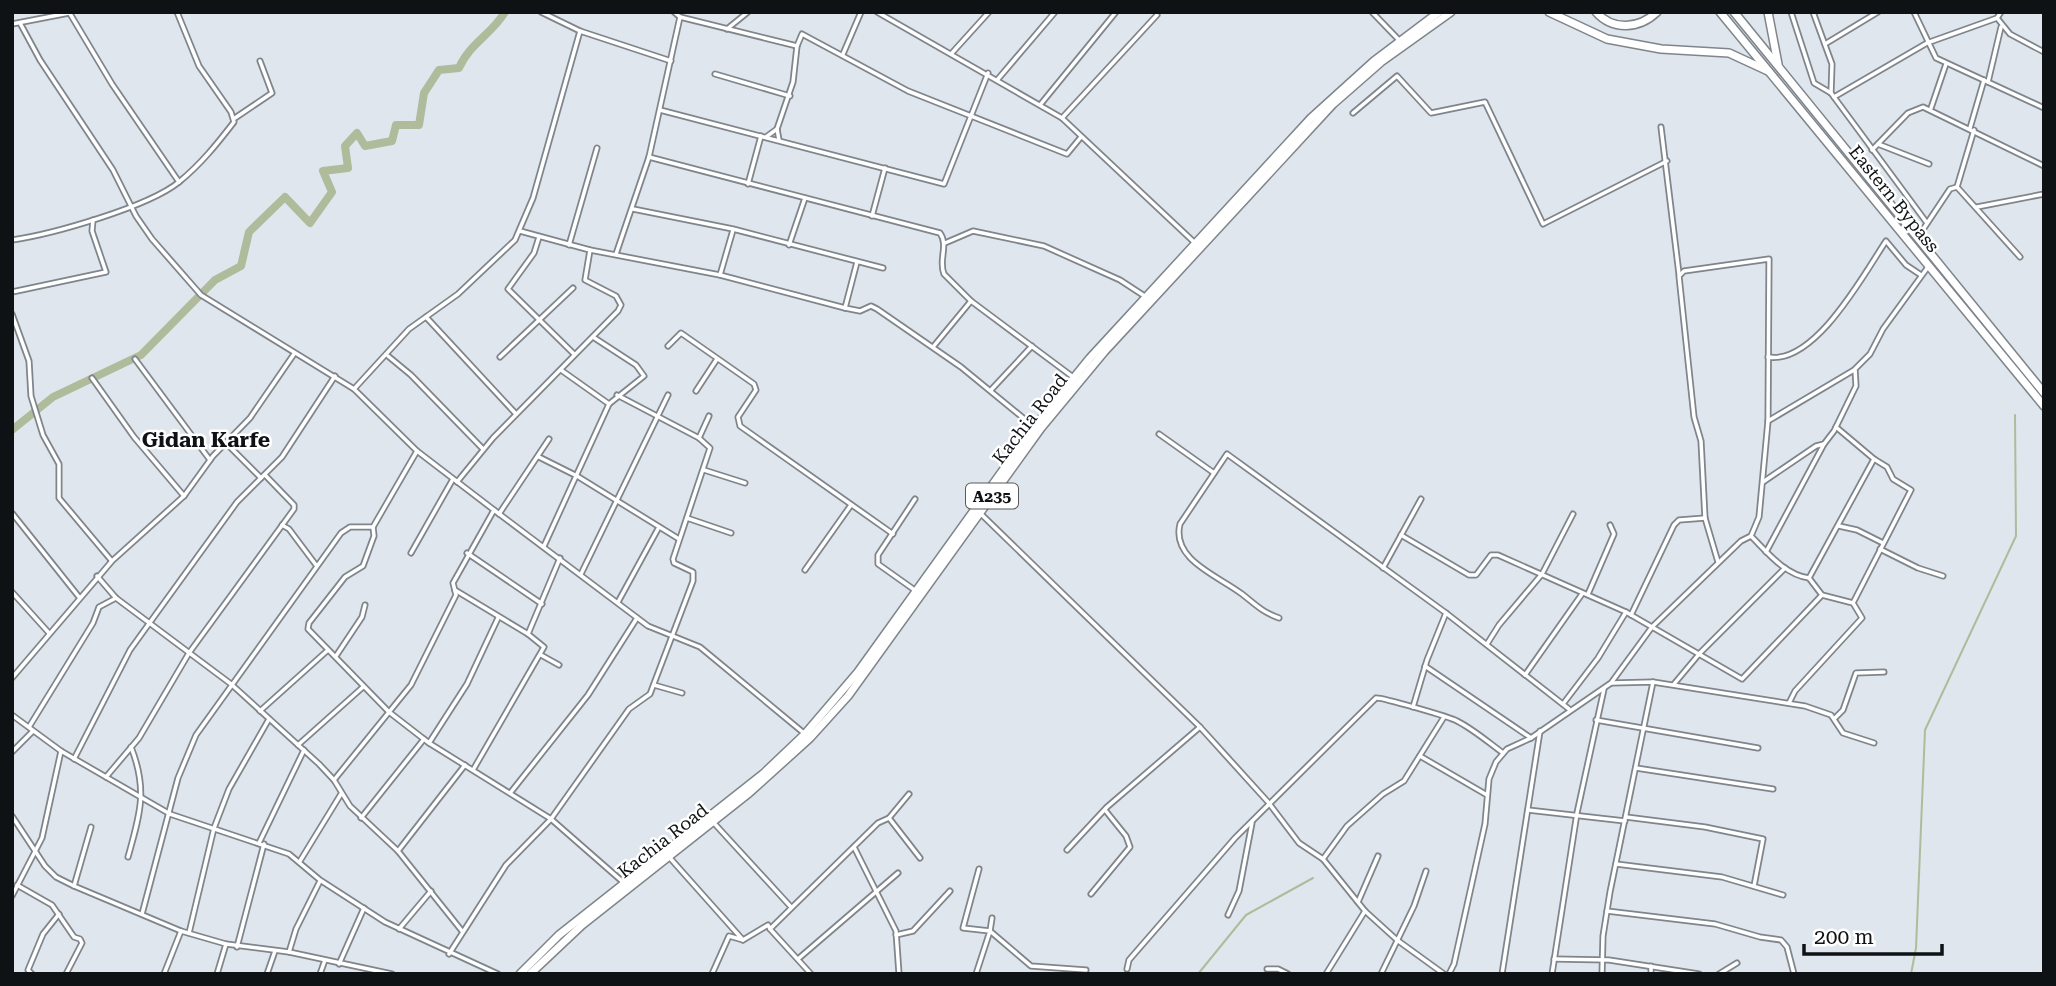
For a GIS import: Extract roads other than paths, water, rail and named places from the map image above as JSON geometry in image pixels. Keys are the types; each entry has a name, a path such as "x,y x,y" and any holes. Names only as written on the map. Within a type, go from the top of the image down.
{"highway":[{"name":"Kachia Road","path":"520,974 559,935 624,884 713,822 784,764 834,712 1071,390 1311,118 1399,40 1439,12"},
{"name":"Kachia Road","path":"530,974 582,925 669,856 805,734 845,689 1073,377 1195,243 1333,104 1381,62 1451,12"},
{"path":"1549,12 1607,39 1661,49 1729,52 1775,70 1768,12"},
{"path":"1595,12 1608,22 1625,26 1643,23 1657,12"},
{"name":"Eastern Bypass","path":"1720,12 1775,70 2044,393"},
{"name":"Eastern Bypass","path":"1734,12 1775,70 1928,267 2044,406"}],"street":[{"path":"177,12 199,66 235,118"},
{"path":"541,12 580,31 671,61"},
{"path":"674,12 680,17 797,46"},
{"path":"727,29 748,12"},
{"path":"843,54 861,12"},
{"path":"877,12 988,73 1062,118 1195,243"},
{"path":"951,54 989,12"},
{"path":"998,79 1055,12"},
{"path":"1040,105 1116,12"},
{"path":"1372,12 1399,40"},
{"path":"1791,12 1814,83 1832,95 1927,223"},
{"path":"1813,12 1833,75 1832,95"},
{"path":"1825,44 1878,12"},
{"path":"1914,12 1936,58 2044,108"},
{"path":"1832,95 1927,43 1997,18 2001,12"},
{"path":"12,24 69,13 112,84 178,182"},
{"path":"1062,118 1157,15"},
{"path":"616,254 649,157 680,17"},
{"path":"1997,18 2001,27 2044,52"},
{"path":"20,23 40,60 113,170 152,239 201,295 354,389 417,451 499,514 637,618 657,631 700,647 805,734"},
{"path":"1957,187 2001,27"},
{"path":"354,389 388,356 410,329 483,272 509,247 520,231 580,31"},
{"path":"779,140 777,129 790,96 797,46 802,34 908,91 1067,154 1081,137"},
{"path":"12,292 106,272 91,220 178,182 208,156 235,118 272,93 260,61"},
{"path":"1931,108 1947,64"},
{"path":"660,110 944,184 988,73"},
{"path":"715,74 790,96"},
{"path":"1353,113 1397,76 1431,113 1485,102 1494,128 1543,224 1667,161"},
{"path":"1872,150 1908,113 1916,108 1931,108 2044,166"},
{"path":"1661,127 1667,161 1694,417 1701,441 1704,518 1718,562"},
{"path":"748,184 763,137 777,129"},
{"path":"1878,144 1929,164"},
{"path":"569,245 597,148"},
{"path":"649,157 940,233 945,243 942,271 971,301 1073,377"},
{"path":"872,216 885,169"},
{"path":"1917,239 1950,189 1957,187"},
{"path":"1957,187 2020,257"},
{"path":"1977,208 2044,194"},
{"path":"789,245 806,198"},
{"path":"633,209 733,229 883,268"},
{"path":"12,240 45,235 105,215"},
{"path":"720,275 733,229"},
{"path":"520,231 590,250 720,275 860,311 874,306 991,390 1034,427"},
{"path":"945,243 966,233 981,232 1054,248 1146,297"},
{"path":"539,237 534,253 508,289 574,354"},
{"path":"1768,357 1778,358 1797,349 1831,324 1886,241 1906,265 1922,275"},
{"path":"411,553 455,480 621,305 616,296 585,280 590,250"},
{"path":"979,512 1200,727 1268,802 1299,843 1322,859 1365,911 1397,940 1447,974 1456,954 1485,824 1489,779 1503,753 1531,738 1569,709 1612,682 1652,627 1718,562 1751,536 1759,517 1768,421 1769,260 1684,271 1679,276"},
{"path":"845,307 857,262"},
{"path":"1768,421 1855,369 1870,354 1928,267"},
{"path":"500,357 573,288"},
{"path":"933,347 971,301"},
{"path":"12,314 29,361 31,396 43,435 60,464 59,498 112,561"},
{"path":"426,317 516,414"},
{"path":"12,332 16,326"},
{"path":"668,346 681,332 757,387 738,417 740,426 892,534"},
{"path":"544,547 609,404 617,395 642,378 644,373 593,337"},
{"path":"991,390 1032,346"},
{"path":"12,678 97,576 184,496 210,460 250,418 295,353"},
{"path":"388,356 483,449"},
{"path":"135,359 210,460"},
{"path":"696,391 717,359"},
{"path":"1766,552 1824,444 1836,428 1856,386 1855,369"},
{"path":"561,370 609,404"},
{"path":"74,758 130,650 237,502 263,477 298,436 335,376"},
{"path":"92,378 134,437 184,496"},
{"path":"449,954 506,865 551,819 629,709 647,699 695,575 674,563 679,539 710,448 699,438 617,395"},
{"path":"581,575 655,416 668,395"},
{"path":"699,438 709,416"},
{"path":"1836,428 1886,467 1894,479 1911,490 1853,603"},
{"path":"1159,434 1214,472"},
{"path":"499,514 549,439"},
{"path":"106,777 131,747 190,653 294,505 226,443"},
{"path":"1763,482 1816,446 1824,444"},
{"path":"417,451 373,527 374,536 363,566 345,577 307,626 389,712 429,743 551,819 624,884"},
{"path":"1279,618 1264,613 1245,595 1196,565 1180,543 1177,533 1180,524 1227,454 1447,613 1569,709"},
{"path":"539,457 577,476 679,539"},
{"path":"1809,578 1874,459"},
{"path":"704,470 745,483"},
{"path":"915,499 878,555 878,564 916,591"},
{"path":"1383,568 1421,499"},
{"path":"806,570 851,505"},
{"path":"334,780 421,667 455,590 453,583 494,510"},
{"path":"12,513 79,597"},
{"path":"1487,644 1499,625 1542,574 1573,514"},
{"path":"687,518 731,533"},
{"path":"1563,704 1628,614 1674,525 1679,520 1704,518"},
{"path":"282,525 289,529 316,565"},
{"path":"1525,675 1585,594 1614,534 1610,525"},
{"path":"1839,526 1857,530 1883,543"},
{"path":"142,914 185,757 196,735 316,565 345,529 373,527"},
{"path":"618,602 659,527"},
{"path":"1401,536 1469,575 1476,575 1491,555 1498,555 1628,614 1742,679 1822,596"},
{"path":"1751,536 1785,568 1799,577 1809,578 1822,596 1853,603 1862,618 1795,691 1789,704"},
{"path":"1880,549 1917,568 1943,576"},
{"path":"467,554 542,604"},
{"path":"528,634 560,558"},
{"path":"1674,684 1700,653 1785,568"},
{"path":"97,576 116,598 231,684 304,750 334,780 361,818 398,851 462,931"},
{"path":"455,590 543,644 541,655 473,770"},
{"path":"12,592 49,634"},
{"path":"12,752 31,729 93,623 99,607 116,598"},
{"path":"336,656 362,617 365,606"},
{"path":"1413,707 1425,666 1447,613"},
{"path":"429,743 467,684 498,618"},
{"path":"511,792 588,695 637,618"},
{"path":"260,710 328,650"},
{"path":"541,655 559,665"},
{"path":"1425,666 1531,738"},
{"path":"12,667 17,672"},
{"path":"1835,718 1843,710 1856,673 1884,672"},
{"path":"1612,682 1674,684 1805,706 1835,718 1843,733 1874,743"},
{"path":"1602,974 1607,911 1653,682"},
{"path":"654,685 682,694"},
{"path":"298,745 363,687"},
{"path":"1552,974 1577,813 1604,689"},
{"path":"1127,969 1129,960 1169,911 1268,802 1328,749 1376,698 1388,698 1456,720 1503,753"},
{"path":"12,715 61,751 170,814 264,844 300,861 320,880 399,929 498,974"},
{"path":"1322,859 1347,826 1383,794 1404,781 1444,717"},
{"path":"189,933 214,828 229,789 269,719"},
{"path":"1596,720 1758,748"},
{"path":"1067,850 1105,810 1200,727"},
{"path":"1502,974 1540,731"},
{"path":"361,818 424,739"},
{"path":"128,856 142,799 141,779 131,747"},
{"path":"258,843 304,750"},
{"path":"12,896 35,852 47,819 61,751"},
{"path":"1420,756 1487,795"},
{"path":"398,851 465,765"},
{"path":"1636,768 1773,789"},
{"path":"300,861 341,793"},
{"path":"770,929 878,823 889,818 909,794"},
{"path":"1091,894 1130,847 1126,836 1105,810"},
{"path":"1528,810 1705,827 1763,839 1754,886"},
{"path":"12,816 35,852 57,877 74,886 181,930 226,944 289,952 363,971 392,974"},
{"path":"889,818 920,858"},
{"path":"713,822 791,906"},
{"path":"1228,915 1239,891 1252,822"},
{"path":"74,886 91,827"},
{"path":"237,947 264,844"},
{"path":"854,846 896,935 899,974"},
{"path":"669,856 743,940"},
{"path":"1358,902 1378,856"},
{"path":"1616,864 1722,877 1783,895"},
{"path":"979,869 963,929 990,931 1031,966 1086,970"},
{"path":"1381,974 1414,906 1426,871"},
{"path":"798,959 898,873"},
{"path":"289,952 296,929 320,880"},
{"path":"17,886 52,905 82,943 66,974"},
{"path":"399,929 431,891"},
{"path":"896,935 913,931 950,891"},
{"path":"340,964 364,908"},
{"path":"1326,974 1365,911"},
{"path":"1607,911 1715,924 1781,940 1787,947 1794,974"},
{"path":"32,974 28,970 31,958 58,914"},
{"path":"976,974 992,918"},
{"path":"712,974 729,936 743,940 768,925 811,974"},
{"path":"164,974 181,930"},
{"path":"217,974 226,944"},
{"path":"267,974 275,951"},
{"path":"1554,958 1603,960 1699,974"},
{"path":"320,974 325,960"},
{"path":"1722,973 1737,963"},
{"path":"1651,966 1651,974"},
{"path":"1434,974 1437,967"},
{"path":"1266,969 1278,969 1288,974"}],"waterway":[{"path":"12,430 53,397 141,355 215,280 241,266 249,232 285,197 310,223 332,192 323,171 348,168 345,146 357,133 365,146 392,141 396,125 419,125 424,93 439,70 459,68 469,52 505,12"},
{"path":"1911,974 1916,948 1925,730 2016,536 2015,415"},
{"path":"1198,974 1246,915 1313,878"}],"district":[{"name":"Gidan Karfe","path":"206,440"}]}
